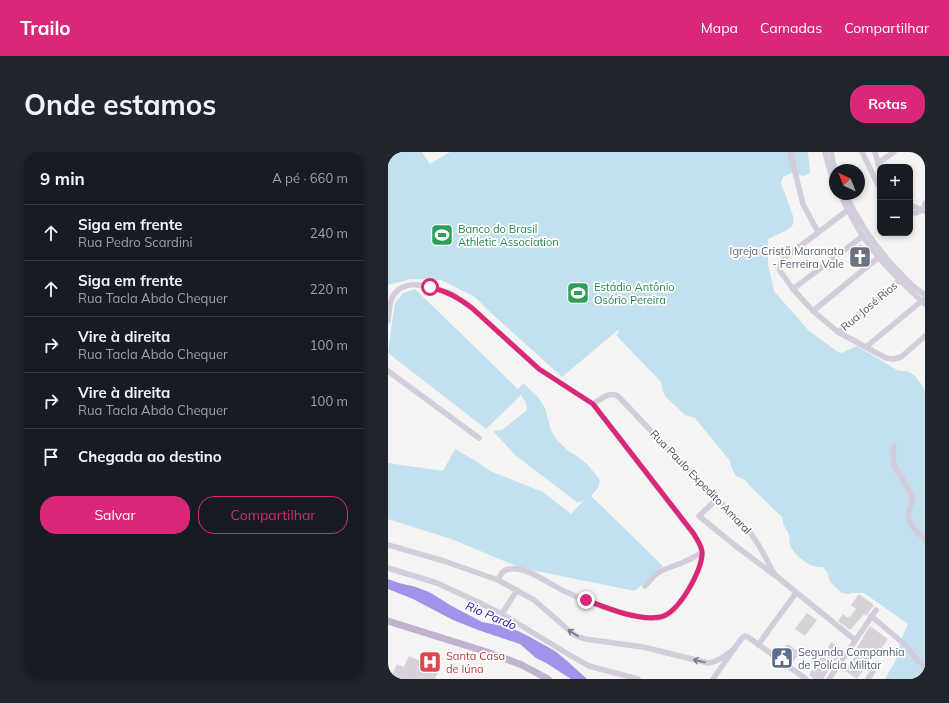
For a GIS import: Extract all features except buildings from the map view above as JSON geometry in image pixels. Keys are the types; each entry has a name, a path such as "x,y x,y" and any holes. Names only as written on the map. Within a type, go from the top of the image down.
{"main road":[{"path":"388,621 487,652 522,665 548,679"}],"street":[{"path":"790,152 804,204 818,232"},
{"path":"825,152 829,167"},
{"path":"831,152 834,164"},
{"path":"862,152 877,183"},
{"path":"875,152 878,163 894,152"},
{"path":"843,200 863,236 879,257 900,280 924,300"},
{"path":"849,200 864,226 885,256 924,300"},
{"path":"924,210 925,203"},
{"path":"913,206 924,210"},
{"path":"848,210 783,259 780,265 780,271 813,312 838,332 886,358 894,359 901,357 925,336"},
{"path":"913,212 924,210"},
{"path":"793,289 863,236"},
{"path":"813,312 879,257"},
{"name":"Rua José Rios","path":"838,332 900,280"},
{"path":"388,321 392,297 403,287 414,284 421,285 444,291 462,300 539,369 593,404 694,534 702,553 694,581 681,601 670,613 659,618 647,618 619,612 564,591 525,571 512,569 506,570 501,574 498,580"},
{"path":"866,347 924,300"},
{"path":"388,372 479,438"},
{"name":"Rua Paulo Expedito Amaral","path":"593,404 606,395 615,394 618,396 754,537 775,575 855,640"},
{"path":"894,446 894,466 912,495 908,517 910,523 925,540"},
{"path":"717,499 700,516 732,543 775,575"},
{"path":"388,545 444,561 498,580 539,604 573,634 585,639 643,647 708,663 718,660 734,649"},
{"path":"645,586 655,575 663,570 702,553"},
{"path":"388,568 437,583 480,602 566,654 589,666 638,679"},
{"path":"502,614 517,590"},
{"path":"758,645 796,593"},
{"path":"828,679 876,610"},
{"path":"871,616 903,643 925,668"},
{"path":"715,678 741,639 748,637 805,679"},
{"path":"868,679 875,668"}],"shaded area":[{"path":"388,152 422,152 430,164 450,152 808,152 810,173 804,176 792,173 783,177 781,183 793,216 793,224 787,230 768,239 768,264 774,291 809,331 838,352 841,353 857,346 897,370 909,372 915,376 925,392 925,679 885,679 896,660 901,640 908,624 864,593 842,593 830,582 827,572 823,567 810,565 796,554 791,548 788,532 783,524 783,518 745,480 736,476 730,461 695,418 685,415 666,397 663,392 661,382 616,335 619,332 618,330 562,377 475,297 441,280 411,279 388,285"},
{"path":"415,289 518,389 523,383 538,397 545,408 551,430 557,440 568,451 588,465 600,480 598,488 591,496 663,566 635,591 521,568 454,540 388,519 388,463 443,471 455,449 490,471 543,492 571,514 584,500 578,503 515,455 493,431 502,430 527,410 526,403 521,395 486,429 388,353 395,303 403,293"},
{"path":"388,579 431,593 482,622 512,628 528,636 555,651 587,679 571,679 536,658 520,644 453,620 413,599 388,589"}],"place":[{"name":"Banco do Brasil Athletic Association","path":"442,235"},
{"name":"Igreja Cristã Maranata - Ferreira Vale","path":"860,257"},
{"name":"Estádio Antônio Osório Pereira","path":"578,293"},
{"name":"Segunda Companhia de Polícia Militar","path":"782,658"},
{"name":"Santa Casa de Iúna","path":"430,662"}],"route":[{"path":"430,287 452,294 462,300 531,363 593,404 694,534 701,548 701,561 694,581 681,601 670,613 664,616 659,618 647,618 626,614 586,600"}],"water label":[{"name":"Rio Pardo","path":"491,616"}]}
